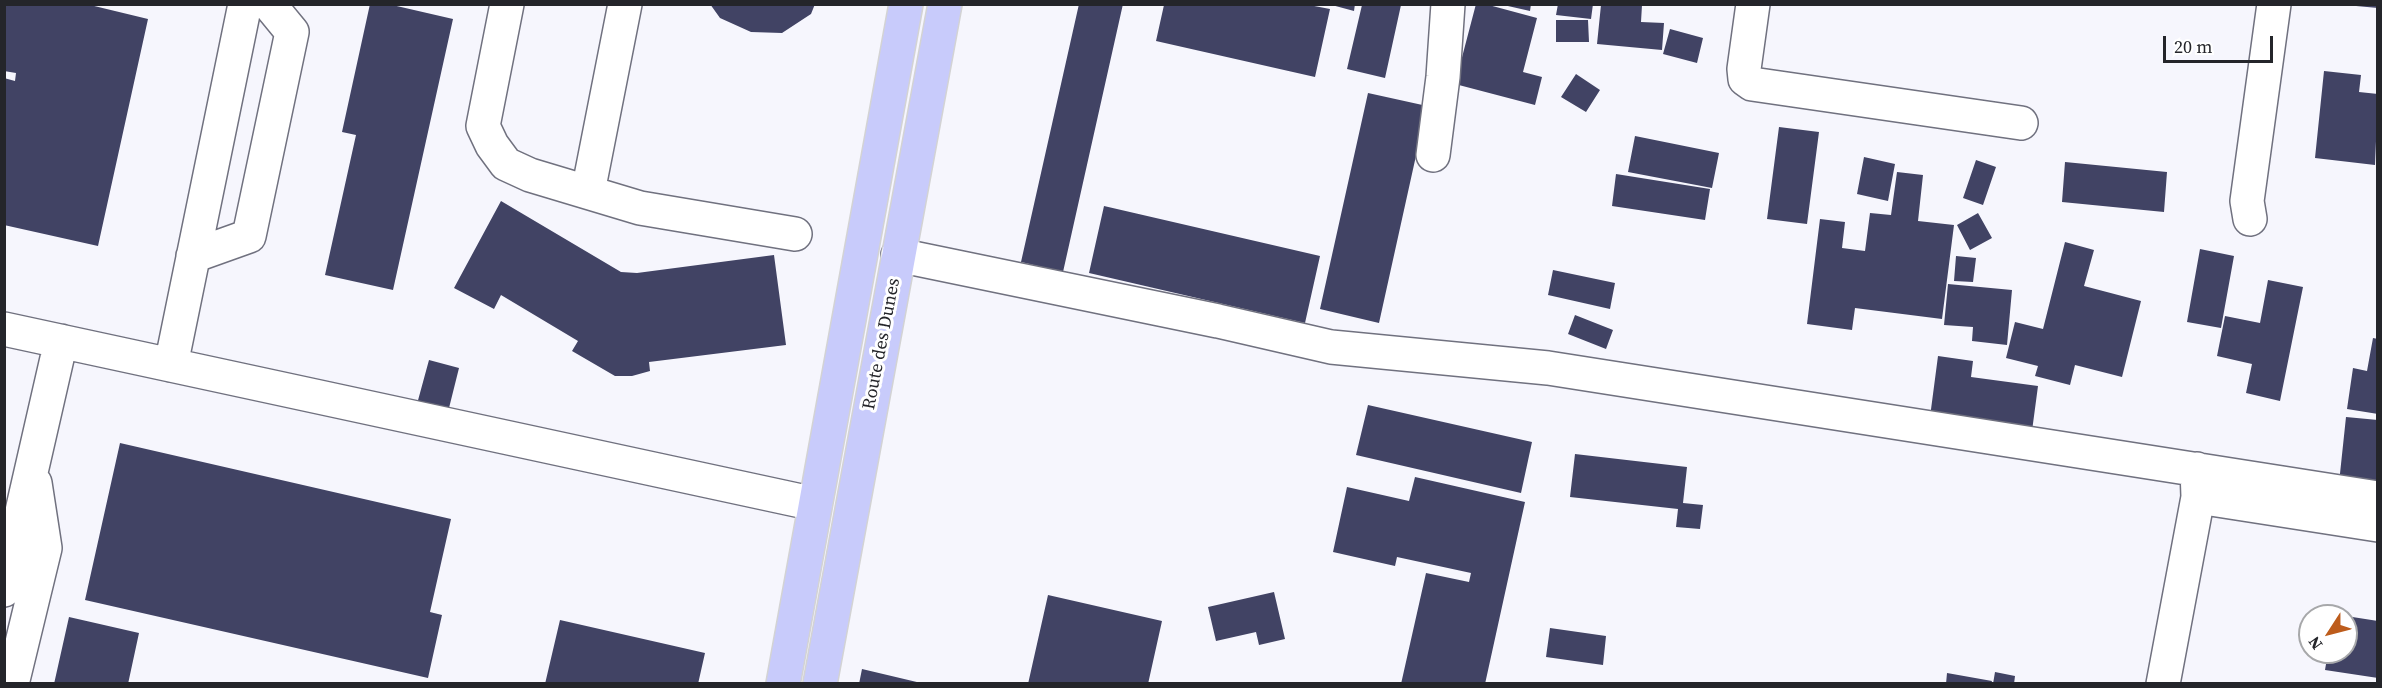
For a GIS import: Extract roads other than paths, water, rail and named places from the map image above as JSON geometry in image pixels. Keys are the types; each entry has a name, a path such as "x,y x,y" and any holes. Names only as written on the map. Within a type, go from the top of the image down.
{"main road":[{"name":"Route des Dunes","path":"783,684 906,4"},
{"name":"Route des Dunes","path":"820,684 945,4"}],"street":[{"path":"171,365 245,4"},
{"path":"193,256 249,236 292,32 268,4"},
{"path":"507,4 483,126 492,145 506,164 530,175 640,208 795,234"},
{"path":"588,192 625,4"},
{"path":"1433,155 1443,76 1448,4"},
{"path":"1753,4 1744,69 1745,79 1752,84 2021,123"},
{"path":"2250,219 2247,201 2274,4"},
{"path":"898,255 1218,321 1331,347 1548,368 2197,483 2378,525"},
{"path":"4,329 814,504"},
{"path":"4,590 61,341"},
{"path":"12,684 45,548 33,466"},
{"path":"2197,483 2378,498"},
{"path":"2163,684 2197,483"}]}
